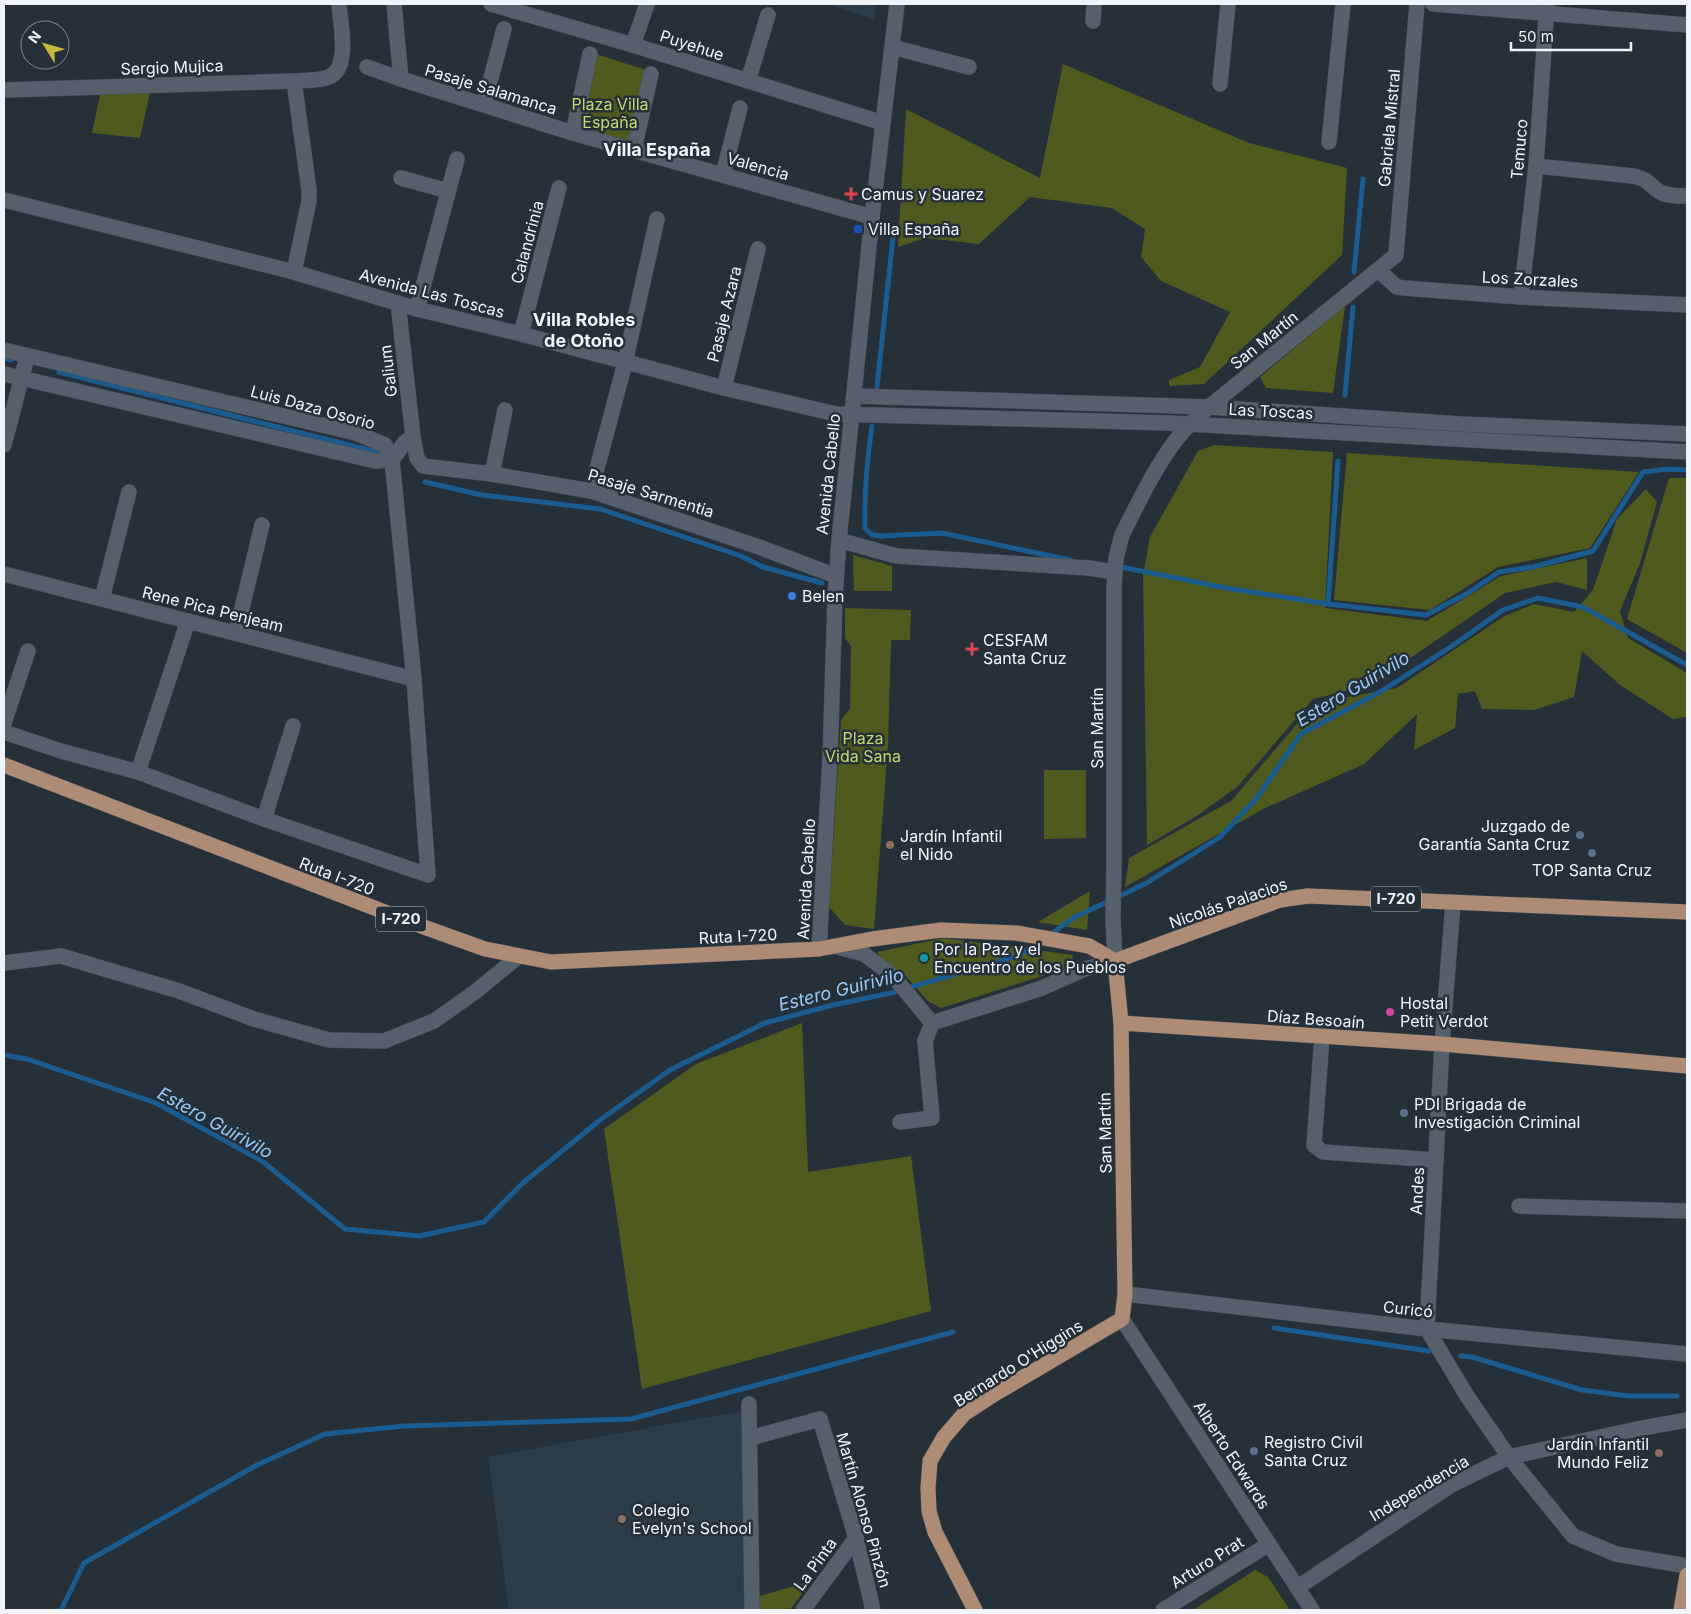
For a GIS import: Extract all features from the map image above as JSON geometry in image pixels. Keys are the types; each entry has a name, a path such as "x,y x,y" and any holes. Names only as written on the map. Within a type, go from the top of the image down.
{"main road":[{"name":"Ruta I-720","path":"4,766 485,949 551,962 819,949"},
{"name":"Nicolás Palacios","path":"1115,961 1280,900 1308,896 1687,912"},
{"name":"I-720","path":"819,949 942,930 1016,933 1089,946 1115,961"},
{"name":"San Martín","path":"1115,961 1122,1023 1125,1294 1122,1319"},
{"name":"Díaz Besoaín","path":"1122,1023 1442,1044 1687,1066"},
{"name":"Bernardo O'Higgins","path":"975,1610 935,1532 929,1511 930,1461 944,1438 964,1414 1122,1319"},
{"path":"1680,1610 1687,1575"}],"street":[{"name":"Sergio Mujica","path":"4,90 294,81 331,77 338,69 343,52 339,4"},
{"path":"394,4 401,79"},
{"name":"Puyehue","path":"491,4 633,45 882,124"},
{"path":"633,45 647,4"},
{"name":"Avenida Cabello","path":"819,949 830,758 836,576 872,217 897,4"},
{"path":"1093,21 1094,4"},
{"path":"1220,84 1228,4"},
{"path":"1329,142 1343,4"},
{"name":"Gabriela Mistral","path":"1396,255 1417,4"},
{"path":"1433,4 1546,8 1687,25"},
{"name":"Temuco","path":"1521,297 1536,166 1546,8"},
{"path":"748,81 768,15"},
{"path":"484,104 504,29"},
{"path":"892,47 969,67"},
{"path":"572,133 590,54"},
{"name":"Pasaje Salamanca","path":"367,67 572,133 634,149"},
{"path":"634,149 651,74"},
{"path":"294,81 310,190 294,272"},
{"path":"723,174 740,108"},
{"name":"Valencia","path":"634,149 872,217"},
{"path":"416,309 457,159"},
{"path":"1536,166 1633,176 1647,180 1655,188 1667,195 1687,196"},
{"path":"401,178 448,191"},
{"name":"Calandrinia","path":"521,334 559,188"},
{"name":"Avenida Las Toscas","path":"4,200 294,272 416,309 521,334 625,363 836,414 852,415"},
{"path":"591,491 625,363 657,219"},
{"name":"Pasaje Azara","path":"724,388 758,249"},
{"name":"San Martín","path":"1115,961 1113,918 1114,572 1117,547 1161,461 1177,438 1190,424 1396,255"},
{"name":"Los Zorzales","path":"1378,270 1397,287 1404,288 1521,297 1687,305"},
{"name":"Galium","path":"398,304 413,437 417,458 420,463"},
{"name":"Luis Daza Osorio","path":"4,350 27,357 356,433 385,445 392,460"},
{"path":"4,445 27,357"},
{"path":"4,374 375,461 392,460"},
{"name":"Las Toscas","path":"854,396 1209,407 1461,424 1687,434"},
{"path":"492,474 505,410"},
{"name":"Las Toscas","path":"852,415 1190,424 1687,452"},
{"path":"4,732 61,751 138,772 264,819 428,875 414,679 392,460 404,442 413,437"},
{"name":"Pasaje Sarmentia","path":"420,463 423,466 492,474 591,491 759,546 836,576"},
{"path":"102,599 130,492"},
{"path":"236,633 262,525"},
{"path":"839,540 896,556 1080,568 1114,572"},
{"name":"Rene Pica Penjeam","path":"4,574 414,679"},
{"path":"138,772 188,621"},
{"path":"4,723 28,651"},
{"path":"264,819 293,726"},
{"name":"Andes","path":"1427,1329 1442,1044 1453,903"},
{"path":"838,947 864,954 893,976 932,1023"},
{"path":"4,963 62,956 179,991 254,1018 329,1040 384,1041 434,1021 475,992 519,956"},
{"path":"932,1023 1042,988 1085,969 1115,961"},
{"path":"900,1122 932,1118 926,1042 932,1023"},
{"path":"1322,1037 1314,1145 1323,1152 1436,1160"},
{"path":"1519,1206 1687,1211"},
{"name":"Curicó","path":"1125,1294 1427,1329 1687,1354"},
{"name":"Alberto Edwards","path":"1122,1319 1312,1610"},
{"path":"1427,1329 1467,1396 1509,1457 1573,1536 1616,1554 1687,1566"},
{"path":"750,1404 752,1610"},
{"name":"Martín Alonso Pinzón","path":"750,1438 820,1419 856,1538 873,1610"},
{"name":"Independencia","path":"1298,1587 1451,1485 1509,1457 1687,1420"},
{"name":"La Pinta","path":"803,1610 856,1538"},
{"name":"Arturo Prat","path":"1163,1610 1268,1544"}],"shaded area":[{"path":"827,4 876,4 874,19"},
{"name":"Colegio Evelyn's School","path":"741,1411 750,1581 749,1610 509,1610 488,1457"}],"green space":[{"name":"Plaza Villa España","path":"596,54 646,70 630,142 583,131 582,127"},
{"path":"1063,64 1249,143 1347,168 1342,255 1204,384 1169,386 1169,380 1200,367 1230,312 1161,281 1141,257 1145,229 1112,208 1030,197 979,244 926,238 898,247 906,109 1040,178"},
{"path":"150,92 140,138 92,133 100,95"},
{"path":"1345,306 1333,393 1266,388 1260,377"},
{"path":"1214,445 1333,452 1325,608 1427,621 1501,576 1587,558 1587,590 1556,582 1505,593 1371,685 1313,699 1237,787 1195,817 1147,845 1143,575 1150,537 1198,451"},
{"path":"1347,453 1639,472 1590,548 1498,567 1430,610 1334,600"},
{"path":"1669,478 1687,478 1687,653 1627,619"},
{"path":"1646,489 1657,502 1640,563 1620,611 1628,638 1687,673 1687,717 1673,719 1620,685 1582,651 1574,697 1534,710 1482,709 1475,691 1458,694 1455,728 1414,750 1417,714 1364,764 1263,809 1125,887 1129,858 1231,801 1315,703 1397,688 1503,617 1534,604 1574,612 1593,590 1617,519"},
{"path":"853,555 892,566 892,591 854,591"},
{"name":"Plaza Vida Sana","path":"845,608 911,610 910,640 891,640 888,746 874,929 845,925 829,907 841,720 850,709 851,646 845,638"},
{"path":"1044,770 1086,770 1086,838 1044,839"},
{"path":"1090,891 1087,930 1038,922"},
{"path":"944,938 1073,955 1071,967 941,1008 928,1001 902,972 885,964 877,952"},
{"path":"802,1023 808,1172 911,1156 931,1311 642,1389 604,1129 696,1064"},
{"path":"1255,1570 1268,1577 1290,1610 1193,1610"},
{"path":"811,1581 790,1610 760,1610 760,1596"}],"waterway":[{"path":"1354,272 1363,179"},
{"path":"877,387 894,228"},
{"path":"1345,395 1353,307"},
{"path":"4,358 11,360"},
{"path":"59,372 377,452"},
{"path":"872,426 866,477 865,515 865,528 872,535 942,533 1070,560"},
{"path":"1328,604 1338,461"},
{"path":"1121,567 1226,588 1328,604 1426,615 1468,593 1499,572 1533,567 1593,551 1643,472 1668,469 1687,470"},
{"path":"425,482 482,495 600,509 741,556 763,567 822,583"},
{"name":"Estero Guirivilo","path":"1048,936 1075,917 1145,884 1220,837 1256,799 1301,734 1380,692 1449,648 1503,610 1538,598 1583,607 1687,665"},
{"name":"Estero Guirivilo","path":"4,1055 27,1059 156,1103 262,1161 345,1229 419,1236 484,1222 523,1183 600,1120 670,1070 765,1023 833,1005 891,993 1020,955 1041,940"},
{"path":"1274,1328 1429,1351"},
{"path":"61,1610 84,1563 257,1465 325,1434 404,1426 631,1419 953,1332"},
{"path":"1461,1356 1472,1357 1582,1390 1629,1396 1677,1396"}],"place":[{"name":"Camus y Suarez","path":"851,194"},
{"name":"Villa España","path":"858,229"},
{"name":"Belen","path":"792,596"},
{"name":"CESFAM Santa Cruz","path":"972,649"},
{"name":"Juzgado de Garantía Santa Cruz","path":"1580,835"},
{"name":"Jardín Infantil el Nido","path":"890,845"},
{"name":"TOP Santa Cruz","path":"1592,853"},
{"name":"Por la Paz y el Encuentro de los Pueblos","path":"924,958"},
{"name":"Hostal Petit Verdot","path":"1390,1012"},
{"name":"PDI Brigada de Investigación Criminal","path":"1404,1113"},
{"name":"Registro Civil Santa Cruz","path":"1254,1451"},
{"name":"Jardín Infantil Mundo Feliz","path":"1659,1453"},
{"name":"Colegio Evelyn's School","path":"622,1519"}],"district":[{"name":"Villa España","path":"657,150"},
{"name":"Villa Robles de Otoño","path":"584,330"}]}
